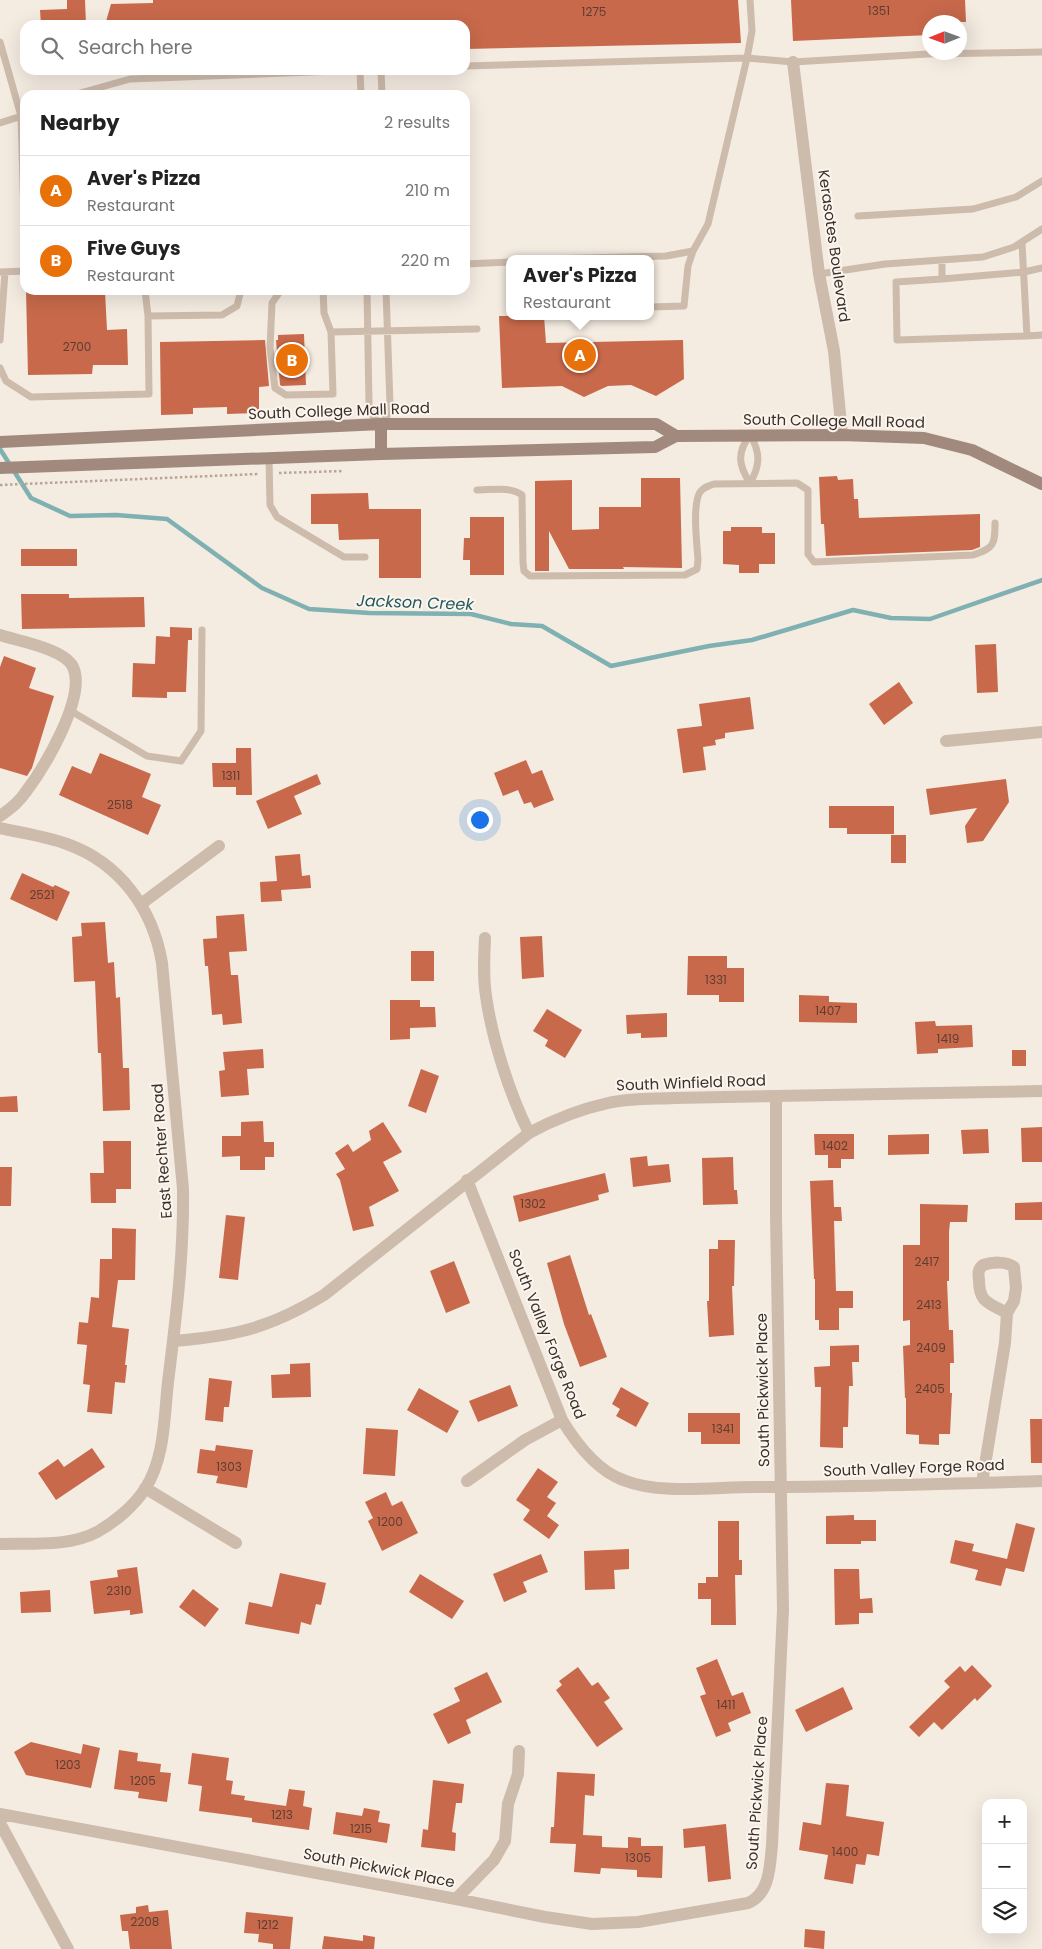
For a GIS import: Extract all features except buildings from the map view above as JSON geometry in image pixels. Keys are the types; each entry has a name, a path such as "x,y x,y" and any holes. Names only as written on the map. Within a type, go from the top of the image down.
{"main road":[{"name":"South College Mall Road","path":"4,442 381,424 656,424 676,436"},
{"path":"381,424 381,454"},
{"name":"South College Mall Road","path":"0,468 381,454 655,447 676,436 842,435 924,438 972,450 1042,484"}],"street":[{"name":"Kerasotes Boulevard","path":"793,62 820,274 834,352 842,435"},
{"path":"0,635 59,653 72,666 76,682 71,711 49,756 25,794 0,816"},
{"path":"946,741 1042,732"},
{"name":"East Rechter Road","path":"0,828 66,844 86,852 105,864 120,877 141,904 154,928 162,963 183,1189 182,1256 161,1447 146,1488 129,1508 96,1532 64,1541 0,1544"},
{"path":"141,904 219,846"},
{"path":"486,938 484,970 486,997 499,1052 512,1092 529,1133"},
{"name":"South Winfield Road","path":"173,1341 215,1338 257,1329 299,1310 324,1295 467,1180 529,1133 590,1109 624,1100 1042,1091"},
{"name":"South Pickwick Place","path":"0,1814 545,1917 592,1924 612,1925 638,1922 748,1903 758,1897 770,1869 777,1768 783,1610 776,1215 776,1097"},
{"name":"South Valley Forge Road","path":"467,1180 562,1420 572,1436 593,1459 614,1476 628,1482 656,1488 782,1488 1042,1481"},
{"path":"982,1483 1005,1343 1007,1313"},
{"path":"467,1481 525,1440 562,1420"},
{"path":"146,1488 236,1543"},
{"path":"456,1899 494,1860 505,1841 508,1804 518,1774 519,1752"},
{"path":"0,1823 68,1949"}],"lane":[{"path":"654,307 684,306 688,266 693,251 708,224 747,58 752,31 750,0"},
{"path":"0,42 20,106"},
{"path":"470,66 747,58 793,62 928,54 1042,52"},
{"path":"91,90 130,79 233,75"},
{"path":"361,75 361,90"},
{"path":"381,75 382,90"},
{"path":"0,123 20,117"},
{"path":"858,216 972,209 1016,197 1042,180"},
{"path":"820,274 885,264 984,257 1014,247 1042,229"},
{"path":"1022,243 1027,336"},
{"path":"654,256 693,251"},
{"path":"942,261 942,279"},
{"path":"470,264 506,262"},
{"path":"1042,268 1024,272 896,282 897,340 1042,335"},
{"path":"0,340 2,272 20,271"},
{"path":"0,368 6,381 31,398 149,394 146,295"},
{"path":"148,316 222,315 237,306 240,295"},
{"path":"278,295 272,303 270,348 275,388 286,395 333,394 331,332 324,313 323,295"},
{"path":"367,295 369,404 372,415 381,424 387,416 390,405 386,295"},
{"path":"331,332 477,329"},
{"path":"750,435 757,447 757,471 750,483 741,470 741,447 750,435"},
{"path":"269,458 270,505 277,517 344,557 365,557"},
{"path":"477,490 510,490 522,494 522,563 524,572 530,576 685,575 697,569 696,502 700,493 706,487 714,484 797,483 808,490 808,554 814,562 973,555 987,550 994,542 995,523"},
{"path":"71,711 147,756 181,761 201,731 202,630"}],"path":[{"path":"0,485 350,470"}],"waterway":[{"name":"Jackson Creek","path":"0,449 31,498 70,516 116,515 167,519 262,588 309,609 369,613 471,614 511,624 542,626 611,666 709,646 752,640 853,610 891,618 930,619 1042,580"}],"place":[{"name":"Aver's Pizza","path":"580,355"},
{"name":"Five Guys","path":"292,360"}]}
